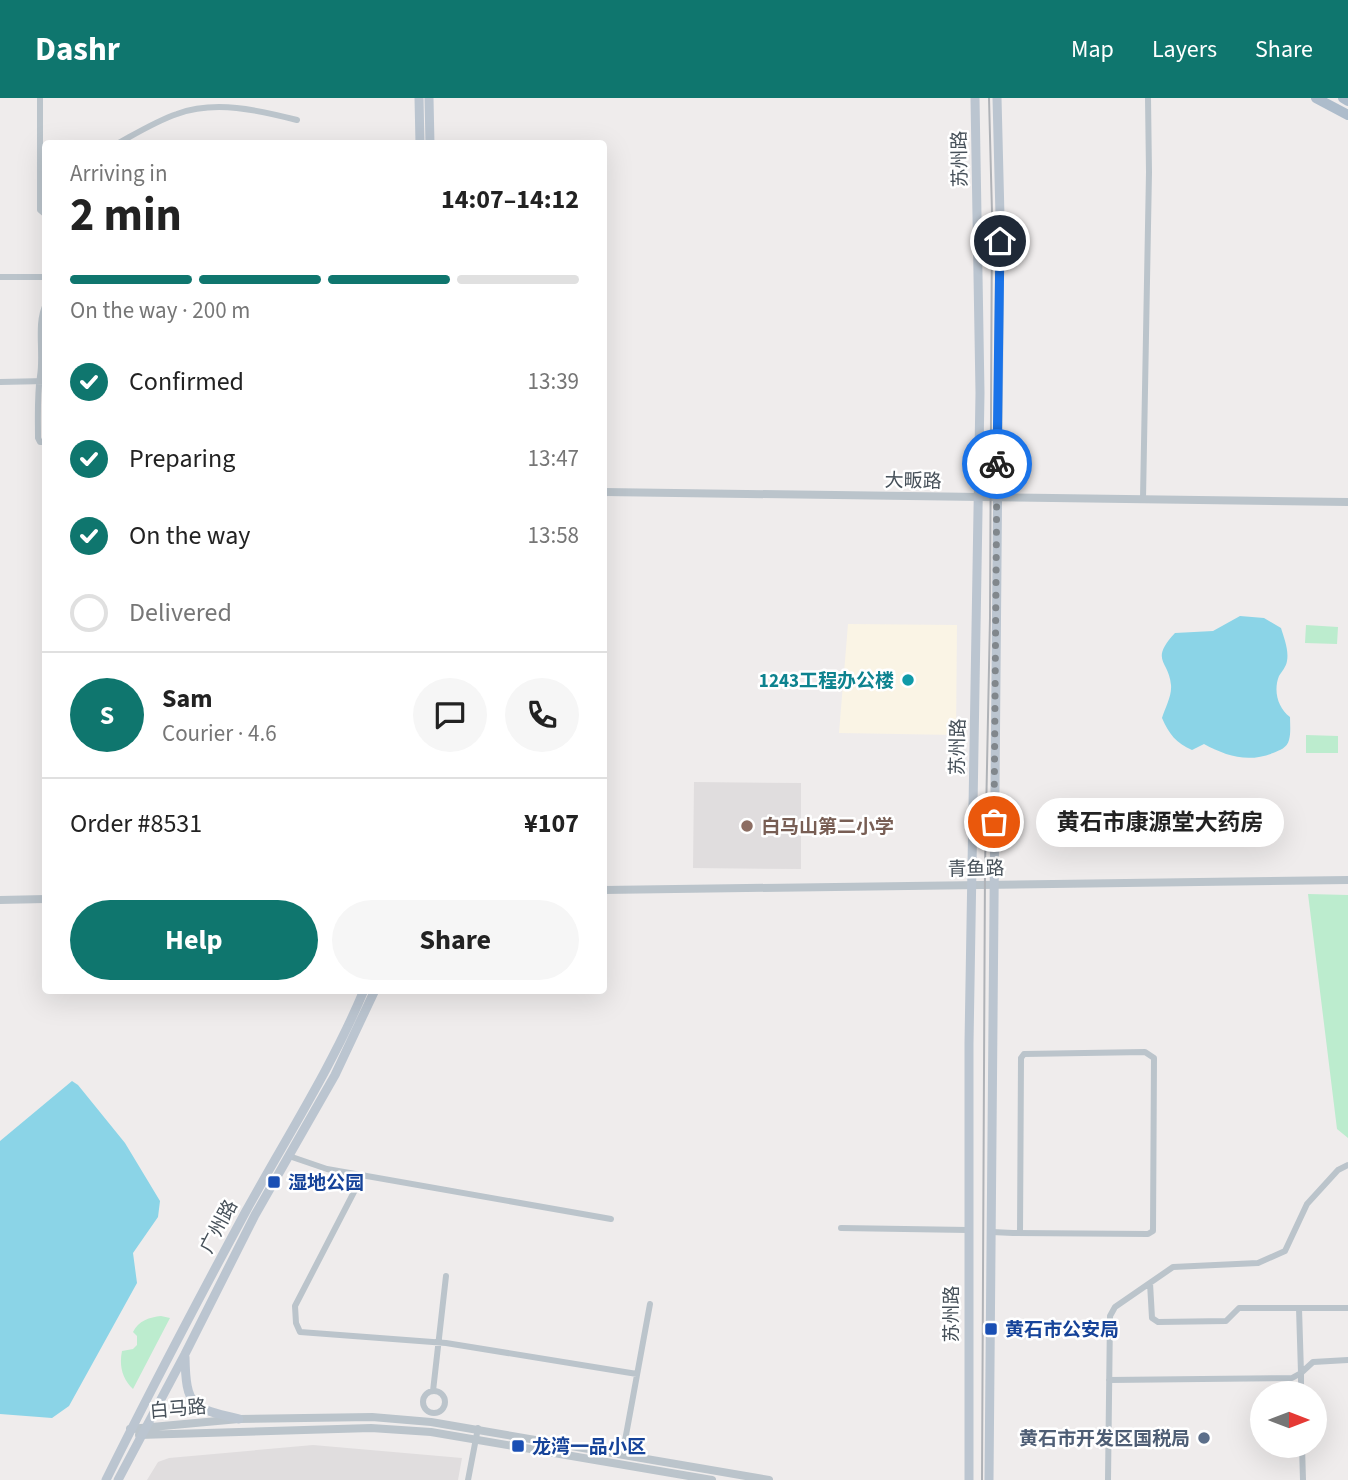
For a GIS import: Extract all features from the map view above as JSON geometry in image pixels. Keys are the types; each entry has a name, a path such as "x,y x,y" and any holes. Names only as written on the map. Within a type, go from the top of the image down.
{"main road":[{"path":"419,98 420,140"},
{"path":"429,98 430,140"},
{"name":"苏州路","path":"969,1480 968,1230 980,393 975,98"},
{"name":"苏州路","path":"990,1477 1000,216 997,98"},
{"path":"1316,98 1348,115"},
{"path":"1343,98 1348,101"},
{"name":"广州路","path":"106,1480 130,1429 246,1210 326,1070 362,994"},
{"name":"广州路","path":"118,1480 255,1215 335,1075 373,994"},
{"path":"185,1354 190,1399 203,1410 239,1419"}],"street":[{"path":"40,98 42,212"},
{"path":"237,98 237,107"},
{"path":"1143,499 1148,98"},
{"path":"124,140 156,122 180,113 237,107 297,120"},
{"path":"0,277 42,277"},
{"path":"42,324 38,438 42,442"},
{"path":"0,382 42,382"},
{"name":"大畈路","path":"607,492 1348,502"},
{"name":"青鱼路","path":"607,890 1348,880"},
{"path":"0,900 42,899"},
{"path":"992,1233 1148,1234 1153,1231 1154,1058 1145,1052 1024,1054 1021,1058 1020,1233"},
{"path":"289,1156 327,1169 611,1219"},
{"path":"1108,1480 1110,1316 1115,1307 1173,1267 1258,1264 1286,1251 1307,1204 1338,1170 1348,1166"},
{"path":"355,1190 295,1306 296,1323 300,1332 439,1342 637,1374"},
{"path":"841,1228 968,1230"},
{"path":"433,1391 446,1276"},
{"path":"1150,1283 1152,1318 1158,1322 1226,1321 1238,1308 1348,1308"},
{"path":"624,1446 650,1304"},
{"path":"1299,1308 1301,1381"},
{"path":"1109,1380 1292,1378 1313,1362 1348,1360"},
{"path":"433,1391 444,1398 443,1412 423,1410 425,1396 433,1391"},
{"name":"白马路","path":"130,1429 239,1419 372,1417 478,1428 769,1480"},
{"name":"白马路","path":"130,1429 141,1436 237,1430 371,1428 430,1432 712,1480"},
{"path":"468,1480 478,1428"},
{"path":"1302,1458 1303,1480"},
{"path":"964,1480 969,1465"}],"shaded area":[{"path":"848,624 957,625 956,735 839,733"},
{"name":"白马山第二小学","path":"694,782 801,783 801,869 693,868"},
{"path":"313,1445 462,1458 458,1480 147,1480 158,1462 169,1458"}],"green space":[{"path":"1306,625 1338,627 1337,644 1305,643"},
{"path":"1306,735 1338,736 1338,753 1306,753"},
{"path":"1308,894 1348,895 1348,1138 1337,1129"},
{"path":"161,1316 170,1318 133,1389 122,1372 122,1351 133,1349 137,1345 137,1336 133,1332 141,1322"}],"water":[{"path":"1240,616 1264,618 1281,628 1286,644 1286,665 1277,682 1277,693 1282,709 1290,717 1288,743 1278,751 1255,758 1229,755 1204,744 1192,750 1174,737 1162,718 1171,689 1170,677 1162,660 1167,642 1175,633 1213,631"},
{"path":"72,1081 125,1143 160,1201 158,1217 133,1253 137,1283 69,1406 52,1418 0,1414 0,1141"}],"tram line":[{"path":"982,1480 985,866 990,618 992,213 989,98"}],"way so far":[{"path":"994,822 997,464"}],"place":[{"name":"1243工程办公楼","path":"908,680"},
{"name":"黄石市康源堂大药房","path":"994,822"},
{"name":"白马山第二小学","path":"747,826"},
{"name":"湿地公园","path":"274,1182"},
{"name":"黄石市公安局","path":"991,1329"},
{"name":"黄石市开发区国税局","path":"1204,1438"},
{"name":"龙湾一品小区","path":"518,1446"}],"route":[{"path":"997,464 1000,241"}]}
